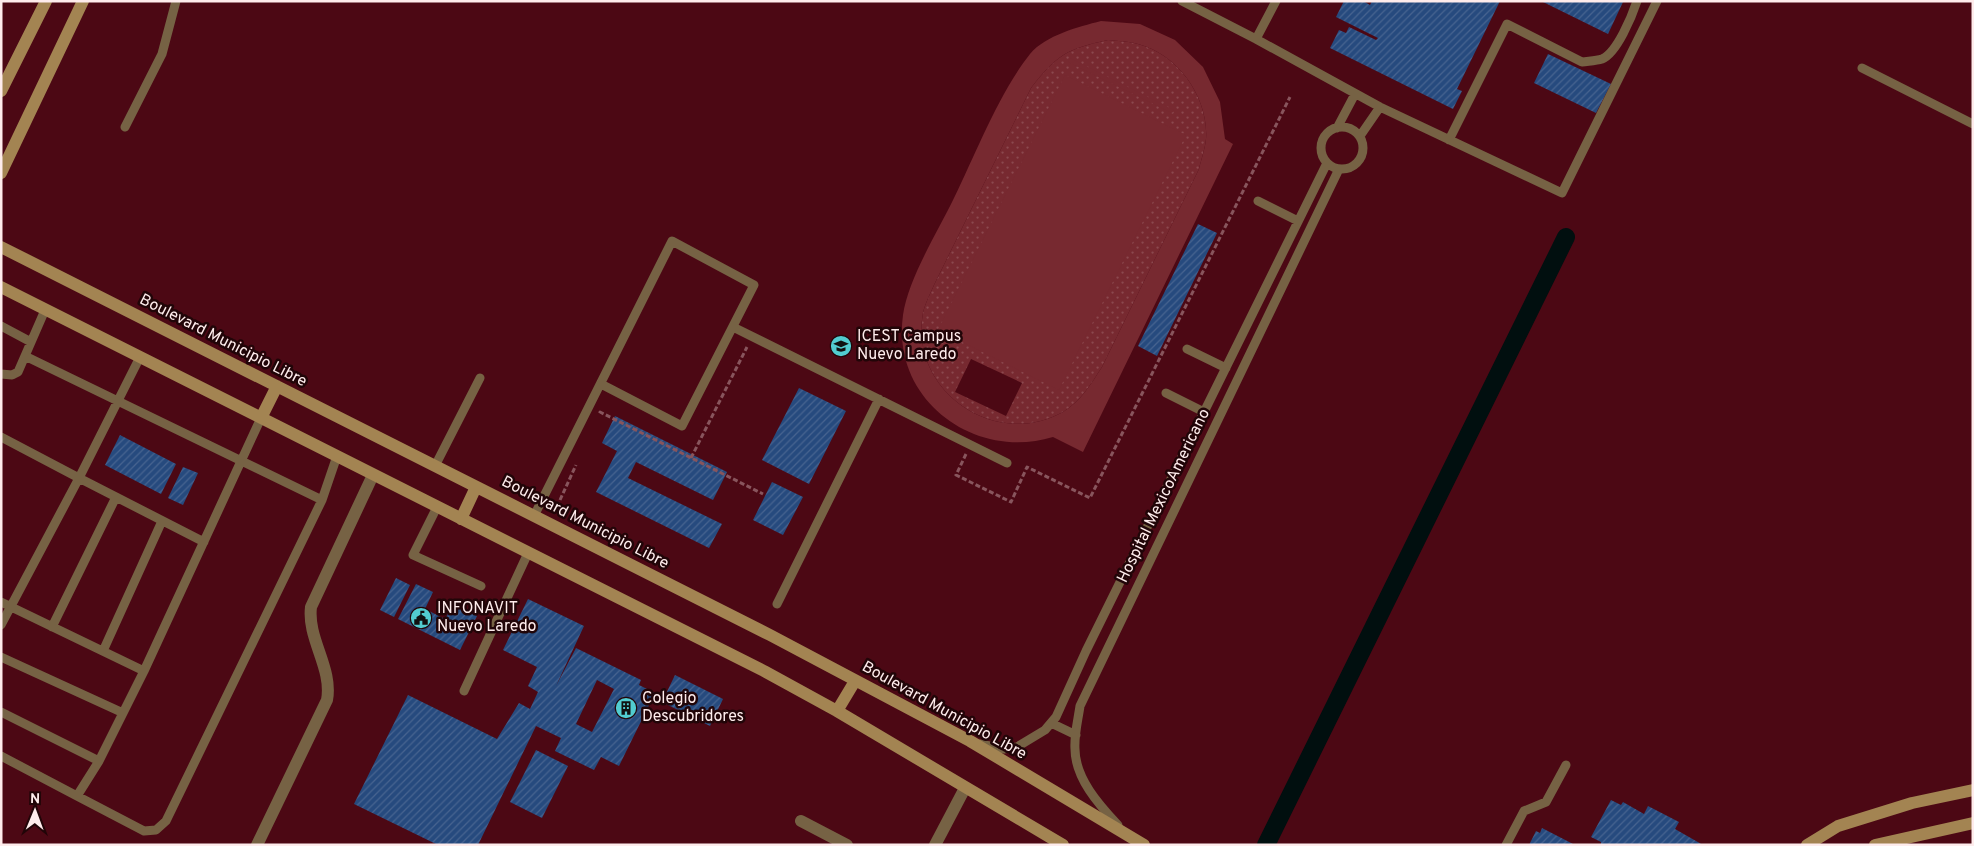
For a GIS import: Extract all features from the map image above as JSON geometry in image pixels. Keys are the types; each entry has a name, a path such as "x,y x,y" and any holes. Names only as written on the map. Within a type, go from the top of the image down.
{"main road":[{"path":"1,91 46,1"},
{"path":"1,173 83,1"},
{"name":"Boulevard Municipio Libre","path":"1,247 770,635 970,741 1144,845"},
{"path":"1,288 764,671 837,711 1063,845"},
{"path":"261,418 277,386"},
{"path":"461,519 476,487"},
{"path":"837,711 855,681"},
{"path":"1806,845 1838,826 1856,820 1912,803 1973,790"},
{"path":"1875,845 1973,823"}],"street":[{"path":"257,845 327,700 328,680 310,619 312,607 373,474"},
{"path":"935,845 965,788"},
{"path":"801,821 847,845"}],"lane":[{"path":"125,127 162,54 176,1"},
{"path":"1182,1 1380,107 1562,193 1657,1"},
{"path":"1256,39 1276,1"},
{"path":"1449,140 1506,24 1582,62 1595,61 1608,55 1616,46 1638,1"},
{"path":"1862,68 1973,124"},
{"path":"1337,128 1355,94"},
{"path":"1360,136 1380,107"},
{"path":"1337,128 1348,128 1360,136 1362,143 1361,156 1352,166 1339,168 1327,163 1323,157 1321,144 1328,132 1337,128"},
{"name":"Hospital MexicoAmericano","path":"970,741 1004,749 1017,747 1033,739 1051,723 1065,700 1086,651 1327,163"},
{"name":"Hospital MexicoAmericano","path":"1127,834 1102,810 1084,780 1074,751 1080,706 1339,168"},
{"path":"1258,201 1298,221"},
{"path":"534,516 672,241 754,285 682,426 601,384"},
{"path":"1284,249 1297,256"},
{"path":"1,374 12,375 18,372 45,310"},
{"path":"1,326 31,342"},
{"path":"733,327 1006,463"},
{"path":"1187,349 1242,369"},
{"path":"25,356 117,403 242,460 322,500"},
{"path":"1,624 79,478 140,357"},
{"path":"435,466 480,378"},
{"path":"1166,392 1204,412"},
{"path":"777,604 879,400"},
{"path":"77,796 99,761 121,712 144,671 261,418"},
{"path":"1,438 204,542"},
{"path":"1,756 144,831 156,830 166,821 322,500 337,456"},
{"path":"52,627 116,497"},
{"path":"437,507 413,555 481,586"},
{"path":"103,651 162,521"},
{"path":"464,691 528,552"},
{"path":"1135,552 1149,561"},
{"path":"1,602 144,671"},
{"path":"1,657 121,712"},
{"path":"1,712 99,761"},
{"path":"1051,723 1076,735"},
{"path":"1506,845 1524,811 1546,802 1566,765"}],"path":[{"path":"958,450 966,454 956,475 1011,502 1027,467 1090,498 1290,98"},
{"path":"691,458 748,345 756,350"},
{"path":"596,421 600,412 763,494"},
{"path":"560,500 580,456"}],"shaded area":[{"path":"1101,21 1140,24 1175,40 1203,67 1220,102 1225,139 1233,144 1083,452 1053,437 1024,442 995,440 968,431 944,417 925,397 910,373 903,346 903,315 906,301 924,255 954,198 998,105 1030,54 1053,37","holes":["1108,40 1134,43 1153,49 1166,57 1188,80 1202,108 1206,124 1206,139 1199,169 1102,367 1090,386 1069,408 1037,422 1010,424 985,418 962,406 943,389 929,367 922,341 925,306 1031,88 1048,68 1072,50"]},
{"path":"1108,40 1138,44 1153,49 1166,57 1188,80 1202,108 1206,124 1206,139 1199,169 1102,367 1090,386 1069,408 1037,422 1010,424 985,418 962,406 943,389 929,367 922,341 923,313 934,285 1031,88 1048,68 1072,50","holes":["971,359 1022,383 1006,416 955,392"]},
{"path":"1070,58 1174,110 1172,113 1068,62"},
{"path":"1065,75 1186,135 1059,390 938,330"}],"building":[{"path":"1344,1 1363,1 1370,5 1372,1 1500,1 1457,89 1462,91 1453,109 1330,48 1339,30 1346,33 1349,27 1376,40 1378,38 1336,17"},
{"path":"1541,1 1621,1 1623,2 1608,34"},
{"path":"1548,54 1611,84 1596,113 1534,83"},
{"path":"1198,224 1217,233 1157,356 1138,346"},
{"path":"799,388 846,411 809,484 762,460"},
{"path":"615,416 727,472 713,500 636,462 628,478 722,524 709,548 596,492 617,451 602,443"},
{"path":"120,435 176,464 161,494 105,465"},
{"path":"183,467 198,473 183,505 168,498"},
{"path":"772,482 803,497 783,535 753,520"},
{"path":"396,578 410,585 394,617 380,610"},
{"name":"INFONAVIT Nuevo Laredo","path":"416,584 433,592 425,609 445,619 453,605 477,616 460,650 398,619"},
{"path":"528,599 584,626 556,686 576,648 641,680 639,685 655,693 619,766 601,757 594,770 555,751 561,738 536,726 478,845 438,845 354,804 408,695 497,739 519,703 530,709 538,692 528,686 537,667 503,650","holes":["597,680 614,689 592,732 576,724"]},
{"path":"675,675 723,699 710,726 662,702"},
{"path":"536,750 568,766 542,818 510,802"},
{"path":"1611,800 1621,805 1623,802 1644,814 1648,806 1679,822 1675,829 1703,845 1601,845 1601,842 1591,837"},
{"path":"1542,828 1575,845 1529,845 1536,831 1540,833"}],"waterway":[{"path":"1266,845 1566,237"}],"place":[{"name":"ICEST Campus Nuevo Laredo","path":"841,346"},
{"name":"INFONAVIT Nuevo Laredo","path":"421,618"},
{"name":"Colegio Descubridores","path":"626,708"}]}
